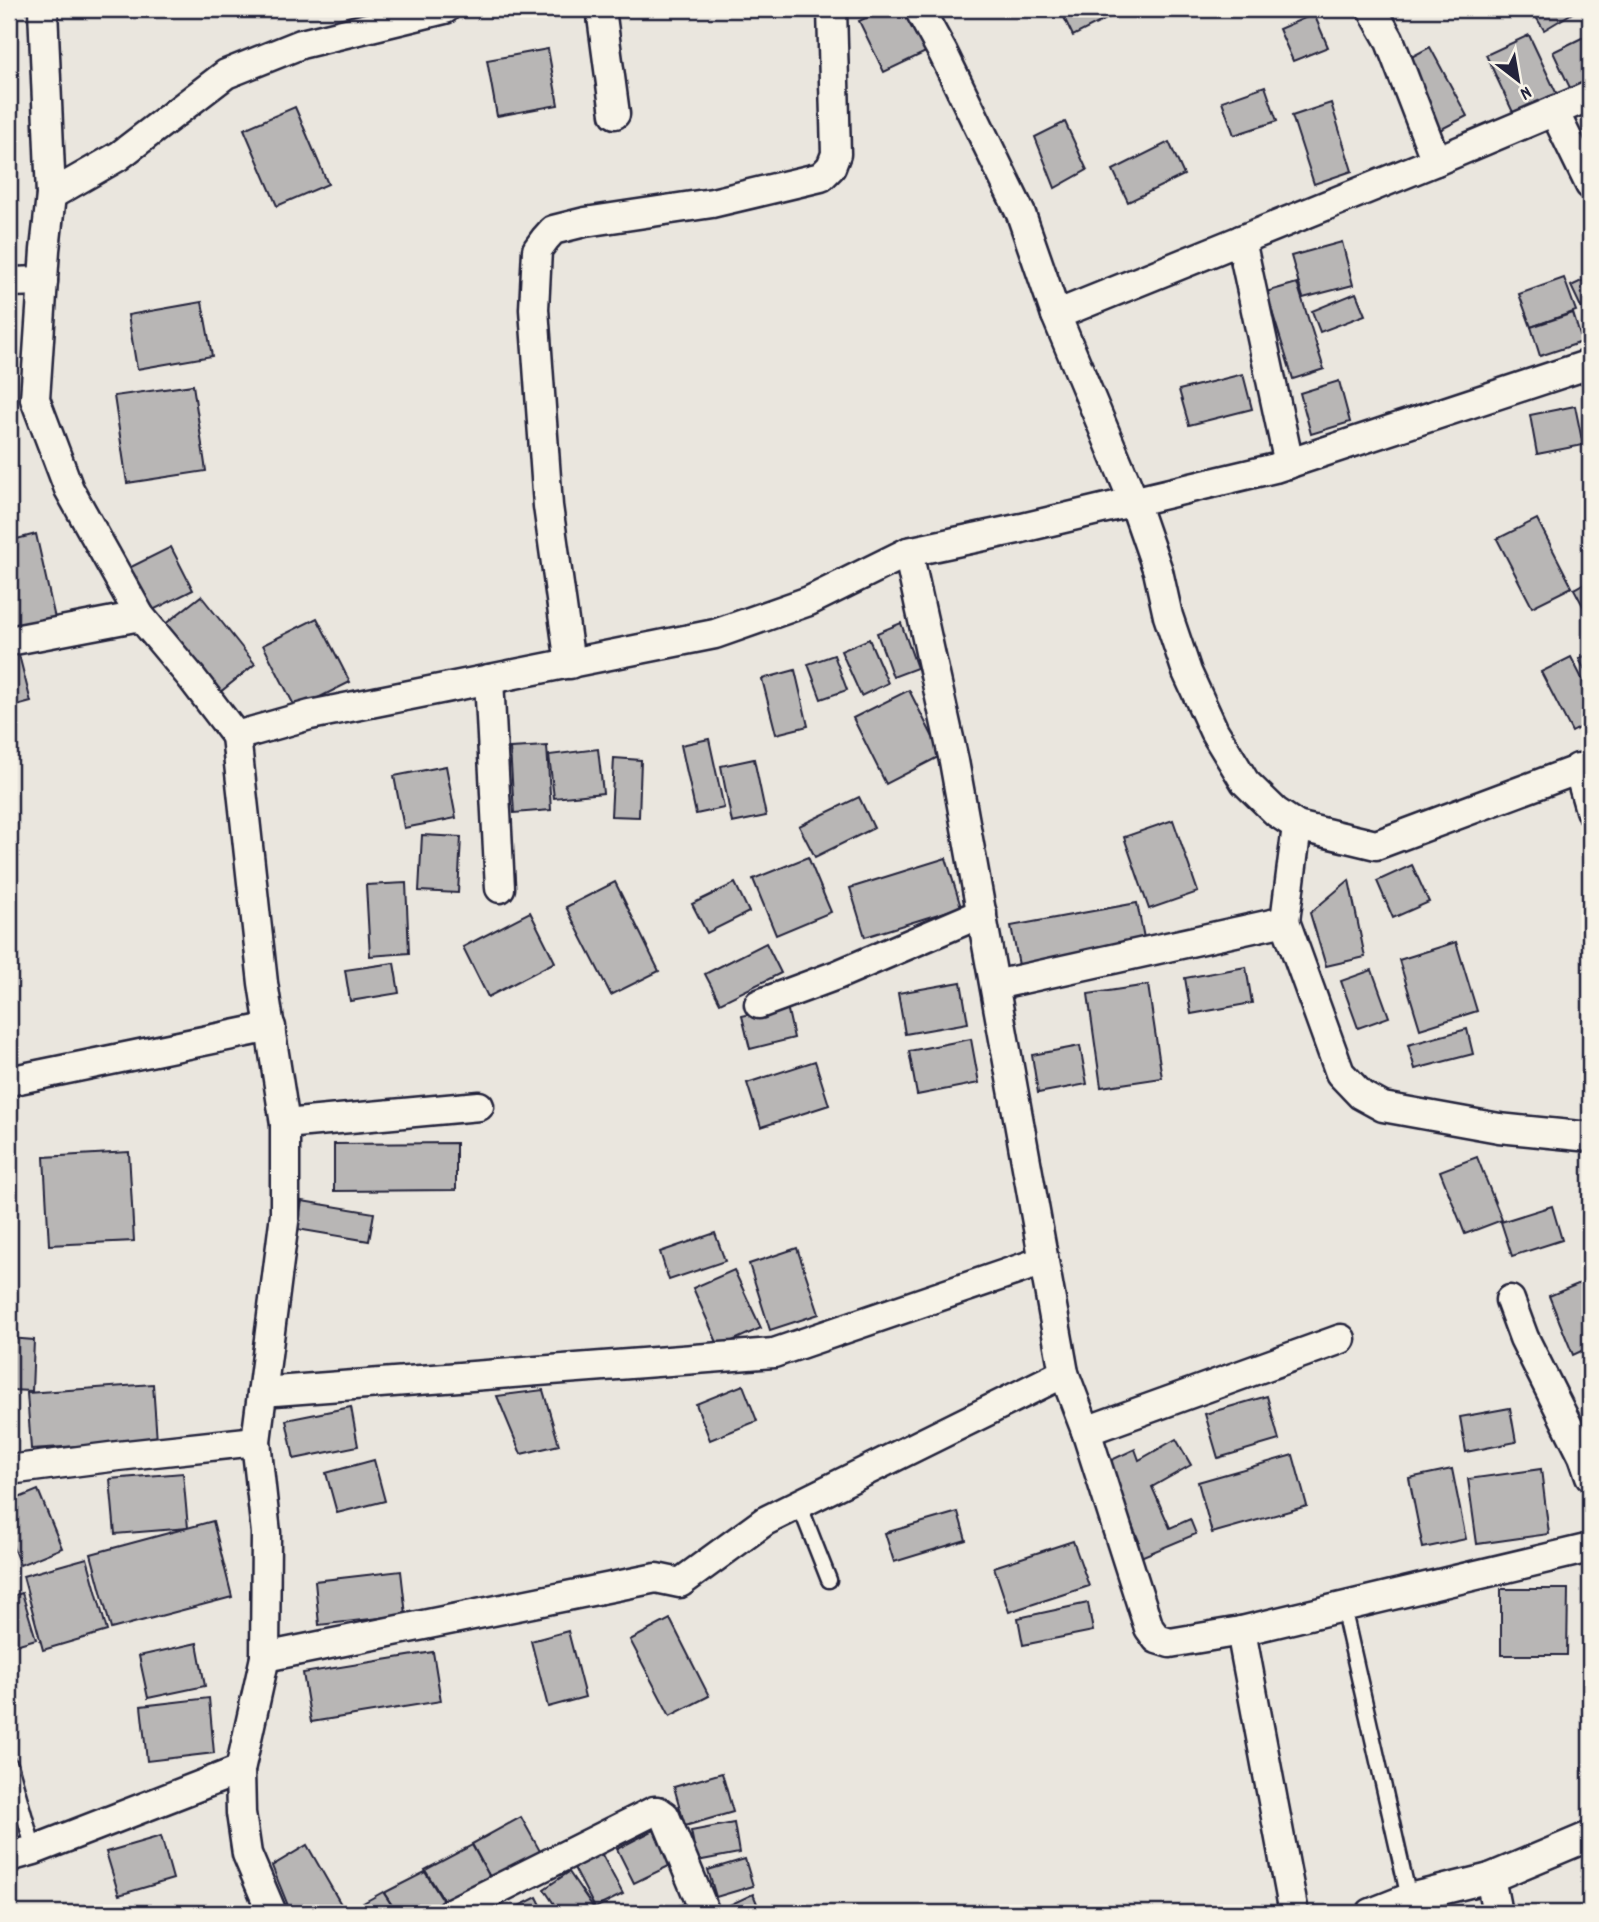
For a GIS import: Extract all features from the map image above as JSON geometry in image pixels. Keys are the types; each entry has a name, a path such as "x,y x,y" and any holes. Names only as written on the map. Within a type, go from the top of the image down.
{"street":[{"path":"43,9 51,195 35,399 69,489 140,616 236,736 263,984 285,1124 285,1214 256,1441 266,1534 265,1657 240,1770 247,1854 272,1913"},
{"path":"51,195 119,156 226,74 301,44 446,9"},
{"path":"601,9 615,114"},
{"path":"570,664 547,493 534,309 537,250 553,230 585,222 712,203 821,177 831,167 835,154 832,9"},
{"path":"919,9 1021,214 1056,315 1135,502 1187,671 1214,731 1245,782 1276,812 1297,826 1376,845 1584,766 1590,810"},
{"path":"1372,9 1389,39 1436,161"},
{"path":"1056,315 1590,96"},
{"path":"1554,111 1590,185"},
{"path":"1241,240 1289,464"},
{"path":"9,282 43,281"},
{"path":"236,736 310,715 715,634 809,601 908,552 1135,502 1289,464 1590,364"},
{"path":"908,552 954,761 1064,1373 1086,1431 1149,1628 1157,1639 1170,1643 1241,1631 1590,1548"},
{"path":"9,641 140,616"},
{"path":"489,679 500,888"},
{"path":"1297,826 1285,921 1340,1073 1361,1095 1383,1107 1499,1128 1590,1137"},
{"path":"759,1004 836,975 982,913"},
{"path":"995,985 1285,921"},
{"path":"9,1082 271,1027"},
{"path":"285,1124 479,1106"},
{"path":"262,1392 774,1353 1044,1261"},
{"path":"1510,1300 1524,1338 1583,1456 1590,1476"},
{"path":"1086,1431 1341,1339"},
{"path":"265,1657 656,1578 680,1583 765,1521 1064,1373"},
{"path":"9,1470 256,1441"},
{"path":"1241,1631 1294,1913"},
{"path":"21,1854 240,1770"},
{"path":"450,1913 658,1811 665,1816 705,1913"},
{"path":"1371,1913 1409,1898 1490,1878 1590,1836"},
{"path":"1490,1878 1497,1913"}],"lane":[{"path":"799,1504 829,1580"},
{"path":"1343,1607 1409,1898"},
{"path":"10,1765 21,1854"}],"building":[{"path":"885,9 911,9 930,50 884,72 859,21"},
{"path":"1060,9 1126,9 1073,36"},
{"path":"1531,9 1579,9 1544,30"},
{"path":"1314,14 1328,47 1293,61 1279,29"},
{"path":"1529,35 1561,103 1518,123 1486,55"},
{"path":"1588,35 1590,81 1571,90 1553,52"},
{"path":"1430,47 1467,116 1428,136 1400,63"},
{"path":"548,49 558,105 497,116 487,60"},
{"path":"1265,86 1277,121 1234,135 1222,101"},
{"path":"1331,103 1352,171 1314,184 1292,116"},
{"path":"295,107 328,184 277,206 244,129"},
{"path":"1065,122 1087,170 1055,188 1035,137"},
{"path":"1169,142 1184,175 1128,202 1113,170"},
{"path":"1342,242 1353,285 1303,298 1291,256"},
{"path":"1590,277 1590,326 1571,286"},
{"path":"1564,278 1576,311 1531,327 1519,294"},
{"path":"1297,283 1324,369 1293,379 1266,292"},
{"path":"1356,293 1365,315 1320,332 1312,311"},
{"path":"202,302 212,356 137,369 128,315"},
{"path":"1573,313 1582,342 1540,356 1531,327"},
{"path":"1243,374 1252,409 1189,425 1179,390"},
{"path":"1339,381 1350,422 1311,434 1300,393"},
{"path":"193,385 206,471 127,483 114,396"},
{"path":"1575,406 1583,445 1537,454 1530,415"},
{"path":"1537,519 1572,587 1532,607 1497,539"},
{"path":"36,534 56,623 9,634 9,541"},
{"path":"171,547 193,590 151,611 129,568"},
{"path":"1590,580 1590,619 1574,589"},
{"path":"201,596 255,664 219,693 164,625"},
{"path":"317,618 350,682 296,709 263,645"},
{"path":"901,623 917,668 893,677 877,633"},
{"path":"869,639 888,683 861,696 841,651"},
{"path":"18,651 31,702 9,708 9,654"},
{"path":"1590,653 1590,680 1579,659"},
{"path":"834,655 847,690 821,699 808,664"},
{"path":"1571,657 1590,694 1590,722 1572,732 1541,672"},
{"path":"795,670 808,726 776,734 762,679"},
{"path":"909,690 942,755 886,784 853,718"},
{"path":"709,739 724,808 696,814 681,745"},
{"path":"547,746 551,810 514,813 510,748"},
{"path":"598,749 603,793 554,798 549,755"},
{"path":"614,758 641,760 639,817 611,816"},
{"path":"754,759 766,816 732,823 721,766"},
{"path":"446,766 456,818 404,828 394,776"},
{"path":"859,797 874,828 815,857 799,826"},
{"path":"1173,820 1198,892 1149,909 1124,837"},
{"path":"422,835 461,837 458,893 419,891"},
{"path":"808,857 831,912 776,935 753,879"},
{"path":"946,858 961,907 865,937 850,888"},
{"path":"1412,865 1429,902 1393,918 1377,881"},
{"path":"1349,880 1365,957 1326,966 1310,913"},
{"path":"615,882 659,971 611,995 566,907"},
{"path":"406,883 409,953 370,956 366,885"},
{"path":"735,883 749,912 707,933 692,904"},
{"path":"1137,903 1145,943 1019,965 1011,926"},
{"path":"530,912 555,962 488,997 463,947"},
{"path":"1456,942 1477,1011 1420,1029 1399,960"},
{"path":"766,943 781,973 720,1003 705,974"},
{"path":"394,963 399,993 350,1001 345,970"},
{"path":"1246,967 1252,1003 1191,1014 1185,978"},
{"path":"1372,970 1389,1017 1358,1028 1341,981"},
{"path":"961,982 968,1023 905,1034 898,993"},
{"path":"1148,985 1162,1078 1101,1087 1088,994"},
{"path":"787,1006 794,1038 750,1049 742,1016"},
{"path":"1467,1029 1473,1054 1415,1069 1408,1045"},
{"path":"971,1039 979,1083 917,1095 909,1051"},
{"path":"1080,1046 1087,1084 1038,1093 1032,1055"},
{"path":"815,1061 829,1105 761,1127 747,1083"},
{"path":"456,1143 456,1190 334,1191 334,1144"},
{"path":"129,1152 134,1241 49,1245 44,1157"},
{"path":"1477,1157 1502,1220 1465,1234 1440,1171"},
{"path":"302,1201 374,1213 369,1241 297,1229"},
{"path":"1552,1206 1562,1240 1512,1256 1501,1222"},
{"path":"715,1233 725,1261 669,1280 660,1252"},
{"path":"797,1248 819,1314 770,1330 749,1264"},
{"path":"734,1270 761,1328 719,1347 693,1288"},
{"path":"1590,1279 1590,1347 1573,1355 1549,1296"},
{"path":"9,1338 34,1340 32,1391 9,1390"},
{"path":"153,1384 157,1441 31,1449 27,1393"},
{"path":"743,1385 757,1421 710,1440 696,1404"},
{"path":"543,1390 559,1445 521,1454 497,1396"},
{"path":"1267,1396 1279,1440 1218,1458 1205,1414"},
{"path":"351,1407 358,1446 294,1459 286,1420"},
{"path":"1510,1408 1516,1442 1466,1452 1460,1417"},
{"path":"1176,1439 1191,1465 1152,1487 1170,1528 1190,1519 1196,1534 1136,1559 1130,1545 1139,1541 1105,1463 1135,1449 1139,1460"},
{"path":"1293,1455 1307,1506 1212,1533 1198,1482"},
{"path":"374,1460 385,1501 337,1513 326,1473"},
{"path":"1452,1469 1466,1539 1423,1548 1409,1478"},
{"path":"1541,1469 1549,1534 1477,1544 1468,1479"},
{"path":"183,1473 188,1528 115,1534 110,1479"},
{"path":"38,1490 62,1548 20,1565 9,1537 9,1502"},
{"path":"958,1512 966,1540 894,1562 885,1533"},
{"path":"213,1521 232,1597 111,1629 91,1554"},
{"path":"1073,1541 1089,1586 1009,1612 994,1567"},
{"path":"87,1558 107,1631 43,1650 23,1576"},
{"path":"401,1571 406,1615 319,1625 315,1581"},
{"path":"1501,1589 1568,1589 1567,1655 1501,1655"},
{"path":"22,1593 36,1639 9,1647 9,1597"},
{"path":"1088,1603 1093,1631 1023,1645 1018,1618"},
{"path":"670,1619 709,1696 670,1716 630,1640"},
{"path":"568,1631 585,1697 548,1707 531,1641"},
{"path":"197,1643 205,1686 148,1698 139,1656"},
{"path":"433,1652 441,1701 311,1722 303,1673"},
{"path":"209,1698 214,1753 147,1761 141,1706"},
{"path":"722,1773 733,1812 685,1826 674,1787"},
{"path":"521,1817 540,1851 491,1879 472,1844"},
{"path":"734,1823 739,1853 697,1861 691,1831"},
{"path":"654,1830 671,1865 634,1883 617,1849"},
{"path":"161,1836 173,1879 119,1895 106,1852"},
{"path":"307,1845 346,1913 291,1913 272,1866"},
{"path":"472,1845 491,1879 446,1904 425,1870"},
{"path":"600,1851 623,1894 595,1908 573,1866"},
{"path":"745,1859 753,1886 716,1897 708,1870"},
{"path":"425,1872 445,1904 426,1913 397,1913 384,1893"},
{"path":"569,1872 593,1907 584,1913 560,1913 544,1889"},
{"path":"383,1892 397,1913 347,1912"},
{"path":"753,1894 761,1913 723,1913 721,1909"},
{"path":"537,1897 545,1913 505,1913"},
{"path":"683,1904 687,1913 658,1913"}]}
